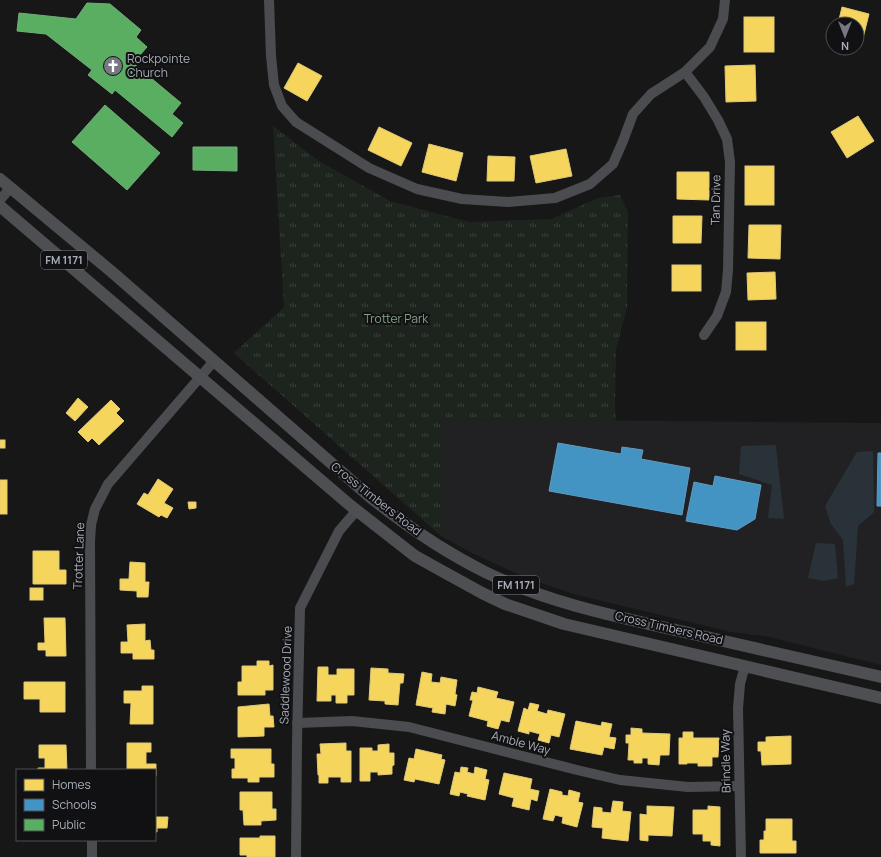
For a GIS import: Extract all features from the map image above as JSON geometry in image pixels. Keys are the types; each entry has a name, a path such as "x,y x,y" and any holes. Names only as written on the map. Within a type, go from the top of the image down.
{"main road":[{"name":"Cross Timbers Road","path":"0,179 112,272 369,496 397,519 458,558 506,581 580,607 881,677"},
{"name":"Cross Timbers Road","path":"0,206 357,510 415,556 505,604 571,626 881,698"},
{"path":"746,666 753,647"}],"street":[{"path":"269,0 271,56 274,85 282,106 296,122 369,168 417,189 462,199 508,202 555,198 590,184 613,164 624,141 633,114 651,94 685,72 710,47 724,19 725,0"},
{"name":"Tan Drive","path":"685,72 704,97 718,120 727,139 730,162 728,270 726,292 717,316 704,335"},
{"path":"0,200 10,188"},
{"name":"Trotter Lane","path":"91,769 90,542 94,509 108,484 214,361"},
{"name":"Saddlewood Drive","path":"296,857 300,608 339,531 357,510"},
{"name":"Brindle Way","path":"741,857 738,708 740,684 746,666"},
{"name":"Amble Way","path":"297,723 352,721 409,727 620,780 688,787 739,786"},
{"path":"92,841 92,857"}],"shaded area":[{"path":"440,419 881,423 881,665 765,636 731,632 573,594 524,577 468,551 441,536 442,470"},
{"path":"776,445 784,519 768,518 772,485 739,474 741,446"},
{"path":"873,451 874,512 858,526 854,584 846,587 843,540 831,524 825,506 857,452"},
{"path":"816,543 835,544 838,578 824,581 808,578"}],"green space":[{"name":"Trotter Park","path":"273,126 319,161 390,201 469,222 551,219 598,198 620,195 628,212 627,307 616,350 616,421 444,419 441,536 234,353 284,307"},
{"path":"879,563 881,563 881,624 879,624"}],"building: Homes":[{"path":"842,7 869,14 865,30 865,16 840,16"},
{"path":"744,17 774,17 774,52 744,52"},
{"path":"298,63 322,76 307,101 284,88"},
{"path":"755,65 756,101 726,102 725,66"},
{"path":"858,116 874,141 847,158 831,132"},
{"path":"379,127 412,143 401,166 368,150"},
{"path":"429,144 463,153 456,181 422,172"},
{"path":"566,149 572,176 536,183 530,156"},
{"path":"488,156 515,157 514,181 487,181"},
{"path":"745,166 774,166 774,205 745,205"},
{"path":"677,172 709,172 709,200 677,199"},
{"path":"673,216 702,216 701,243 673,243"},
{"path":"749,225 781,225 780,259 748,258"},
{"path":"672,265 701,265 701,291 672,291"},
{"path":"775,272 776,299 748,300 747,273"},
{"path":"736,322 766,322 766,350 736,350"},
{"path":"78,398 88,407 75,421 66,413"},
{"path":"111,400 120,409 116,413 124,421 99,445 92,438 88,442 78,432"},
{"path":"0,440 5,440 5,448 0,448"},
{"path":"158,479 173,489 164,503 173,508 167,518 161,515 159,517 137,504 144,493 148,495"},
{"path":"0,480 7,480 7,514 0,514"},
{"path":"188,502 196,502 196,508 189,509"},
{"path":"33,551 59,551 59,570 66,570 66,584 33,584"},
{"path":"130,562 145,563 145,582 149,582 148,597 137,597 137,591 120,590 120,579 129,579"},
{"path":"30,588 43,588 43,600 30,600"},
{"path":"44,618 65,618 66,656 46,656 46,650 38,650 38,643 45,643"},
{"path":"145,624 145,641 150,640 151,650 154,650 154,659 133,659 133,653 121,653 121,642 128,642 127,625"},
{"path":"257,661 269,661 269,666 273,665 273,690 265,690 265,695 238,695 238,682 242,682 242,666 257,666"},
{"path":"318,667 328,667 328,675 337,675 337,669 354,669 354,695 347,695 347,703 336,703 336,695 331,695 331,701 317,701"},
{"path":"371,668 388,669 388,673 404,674 403,683 400,683 398,705 385,704 385,701 369,700"},
{"path":"422,672 432,674 431,682 440,683 441,677 457,680 455,706 446,704 445,714 432,712 433,708 416,705"},
{"path":"24,682 65,682 65,712 40,712 40,699 24,699"},
{"path":"142,686 153,686 153,724 130,724 131,703 124,703 124,691 142,691"},
{"path":"478,687 498,692 496,698 514,702 509,722 501,720 498,729 487,726 488,721 469,716 473,700 470,700 472,692 477,693"},
{"path":"530,703 539,705 537,711 547,714 548,710 565,714 559,737 551,735 549,743 538,740 540,734 529,731 529,734 518,731 524,708 528,710"},
{"path":"269,704 270,716 273,716 274,727 264,727 264,736 238,737 238,707"},
{"path":"576,721 601,726 602,722 612,724 609,737 616,738 614,749 604,747 602,755 570,749"},
{"path":"631,728 642,729 642,733 670,734 669,755 660,755 659,765 648,764 648,758 642,758 642,763 634,763 634,760 628,760 629,743 626,743 626,735 631,735"},
{"path":"683,732 693,732 693,738 719,738 718,757 712,757 712,766 698,766 698,763 679,764 679,738 683,738"},
{"path":"791,736 791,764 762,765 761,751 758,751 758,742 766,742 766,737"},
{"path":"127,743 151,743 151,752 146,752 146,764 156,764 156,769 127,769"},
{"path":"346,743 346,751 351,751 351,782 341,782 341,777 328,777 328,783 319,783 317,754 321,754 320,744"},
{"path":"389,744 389,753 394,753 392,774 378,775 378,772 370,772 370,781 360,781 360,748 372,748 372,751 378,751 378,745"},
{"path":"39,745 66,745 67,769 38,769 45,768 45,758 39,758"},
{"path":"231,749 271,749 271,764 274,764 274,777 259,777 259,782 248,782 248,778 232,778 232,769 235,769 235,758 231,758"},
{"path":"416,749 442,755 441,759 445,760 439,784 415,779 414,782 404,780 409,758 414,759"},
{"path":"461,767 468,768 467,772 474,774 475,767 487,770 485,779 489,780 485,800 467,796 468,794 460,792 459,796 450,794 455,772 460,773"},
{"path":"504,773 532,779 530,789 539,791 537,801 531,799 529,810 512,806 514,798 499,794"},
{"path":"550,789 562,792 562,795 568,796 569,790 580,793 578,802 583,803 577,827 562,823 563,817 555,815 553,821 543,819"},
{"path":"240,792 272,792 272,809 276,809 276,820 261,821 261,825 244,825 243,810 240,810"},
{"path":"613,801 623,802 622,811 631,812 628,841 602,838 603,828 592,827 594,807 602,808 602,812 611,813"},
{"path":"647,806 674,807 672,836 648,835 648,841 640,840 640,814 647,815"},
{"path":"708,806 720,807 720,846 711,845 711,841 703,841 703,834 693,834 693,810 708,810"},
{"path":"156,817 168,817 167,828 157,828 157,832"},
{"path":"766,819 792,819 792,841 796,841 796,853 760,853 760,840 764,840"},
{"path":"260,836 275,836 275,857 247,857 247,855 240,855 240,838 260,838"}],"building: Schools":[{"path":"558,443 621,454 622,447 643,450 641,459 690,468 682,515 549,491"},
{"path":"878,453 881,453 881,506 877,506"},
{"path":"715,476 761,485 755,519 737,530 686,521 694,482 713,486"}],"building: Public":[{"name":"Rockpointe Church","path":"87,3 110,4 141,30 136,37 147,47 133,63 181,103 172,114 183,123 172,137 115,90 112,94 88,75 92,70 46,34 17,31 19,13 76,19"},
{"path":"105,105 160,153 127,190 72,142"},
{"path":"193,147 237,147 237,171 193,170"}],"place":[{"name":"Rockpointe Church","path":"113,66"}]}
